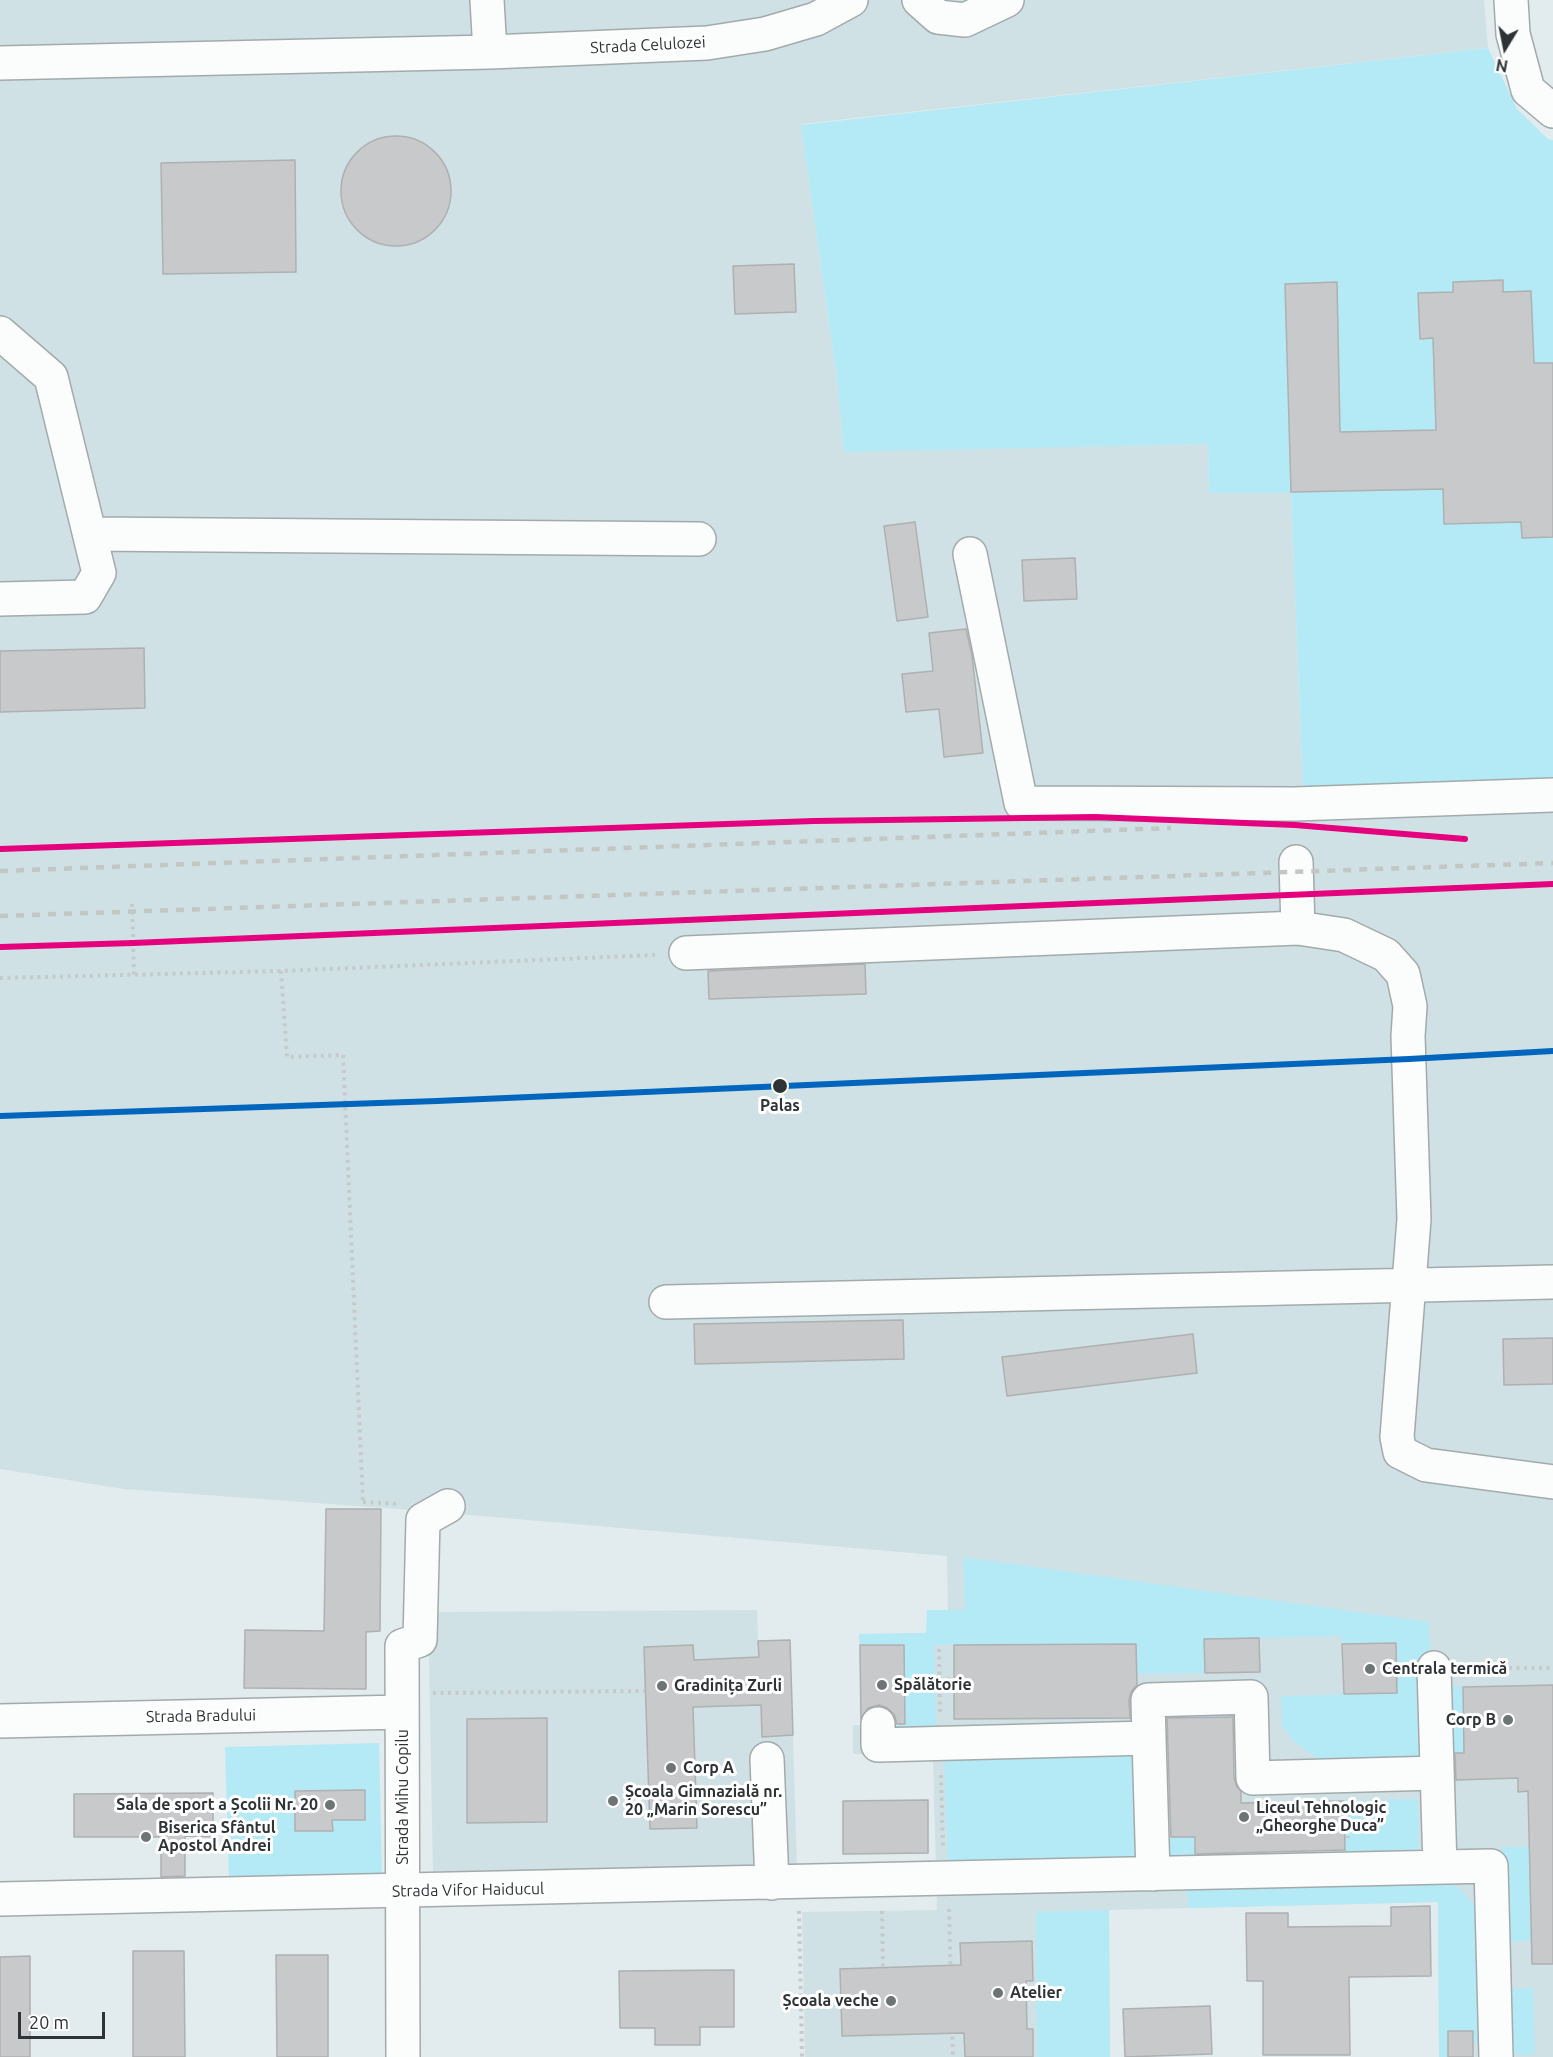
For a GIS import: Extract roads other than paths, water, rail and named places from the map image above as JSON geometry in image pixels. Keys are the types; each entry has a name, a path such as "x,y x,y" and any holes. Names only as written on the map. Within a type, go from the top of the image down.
{"street":[{"path":"486,0 490,52"},
{"name":"Strada Celulozei","path":"0,63 490,52 707,43 765,34 816,19 851,0"},
{"path":"919,0 938,17 965,20 1007,0"},
{"path":"1511,0 1513,34 1528,90 1553,111"},
{"path":"0,333 51,377 99,573 85,597 0,599"},
{"path":"90,534 699,539"},
{"path":"970,554 1022,803 1294,804 1553,795"},
{"path":"1296,862 1298,928"},
{"path":"686,953 1298,928 1344,934 1386,955 1403,974 1410,1006 1408,1036 1414,1200 1398,1437 1401,1452 1426,1465 1553,1482"},
{"path":"666,1302 1553,1282"},
{"name":"Strada Mihu Copilu","path":"403,2057 402,1646 420,1641 423,1520 448,1506"},
{"path":"1434,1668 1440,1867"},
{"path":"1153,1874 1148,1700 1251,1697 1253,1778 1437,1773"},
{"name":"Strada Bradului","path":"0,1720 402,1703"},
{"path":"878,1724 878,1745 1149,1738"},
{"path":"767,1759 785,1882"},
{"name":"Strada Vifor Haiducul","path":"0,1899 403,1892 1491,1866 1496,2057"}],"railway":[{"path":"0,849 814,821 1095,817 1295,825 1465,839"},
{"path":"0,871 1171,828"},
{"path":"0,916 1553,863"},
{"path":"0,1116 437,1101 1553,1051"}],"place":[{"name":"Palas","path":"780,1086"},
{"name":"Centrala termică","path":"1370,1669"},
{"name":"Spălătorie","path":"882,1685"},
{"name":"Gradinița Zurli","path":"662,1686"},
{"name":"Corp B","path":"1508,1720"},
{"name":"Corp A","path":"671,1768"},
{"name":"Școala Gimnazială nr. 20 „Marin Sorescu”","path":"613,1801"},
{"name":"Sala de sport a Școlii Nr. 20","path":"330,1805"},
{"name":"Liceul Tehnologic „Gheorghe Duca”","path":"1244,1817"},
{"name":"Biserica Sfântul Apostol Andrei","path":"146,1837"},
{"name":"Atelier","path":"998,1993"},
{"name":"Școala veche","path":"891,2001"}]}
